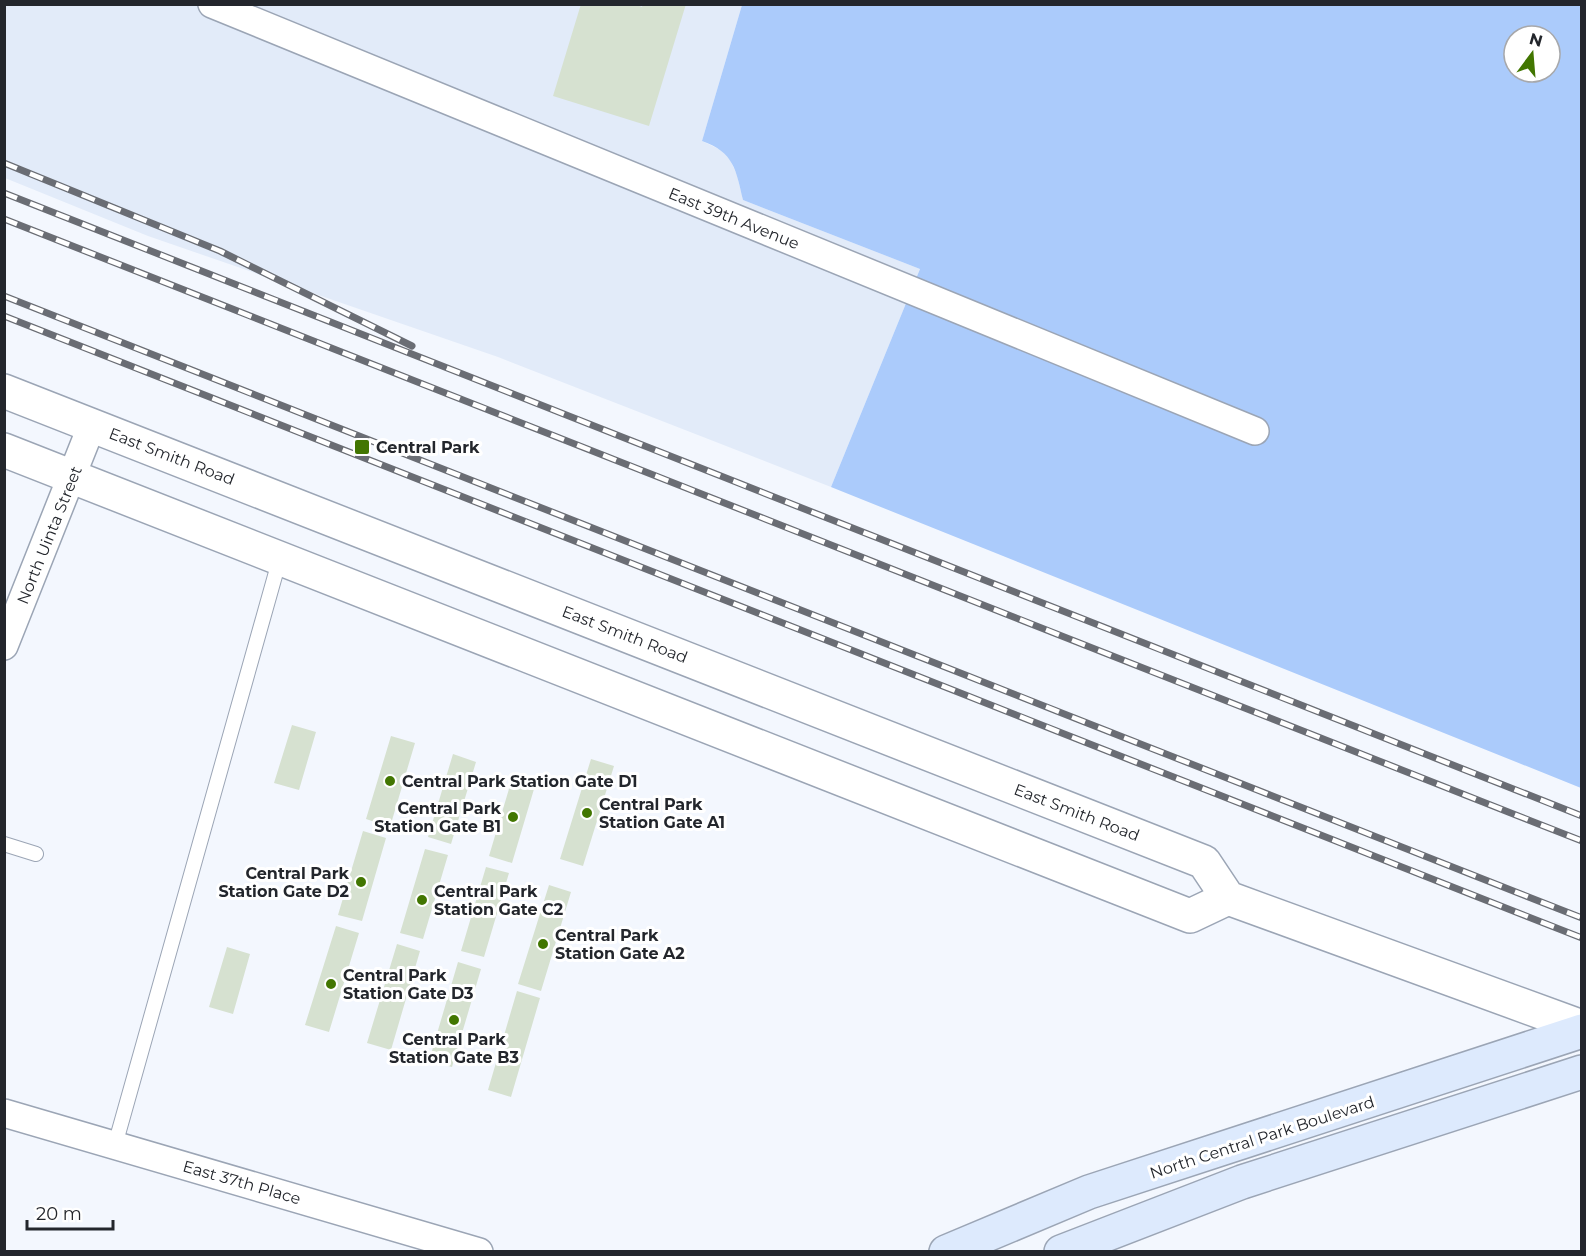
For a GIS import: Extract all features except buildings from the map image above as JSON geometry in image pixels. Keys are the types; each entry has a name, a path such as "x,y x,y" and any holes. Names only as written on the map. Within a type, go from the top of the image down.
{"main road":[{"name":"North Central Park Boulevard","path":"946,1251 1089,1192 1411,1089 1581,1029"},
{"path":"1061,1251 1242,1182 1581,1072"}],"street":[{"name":"East 39th Avenue","path":"213,4 1255,431"},
{"name":"East Smith Road","path":"4,391 1204,862 1228,898"},
{"name":"North Uinta Street","path":"4,646 92,425"},
{"path":"4,450 1190,916 1228,898 1581,1029"},
{"name":"East 37th Place","path":"4,1113 479,1251"}],"lane":[{"path":"115,1145 280,558"},
{"path":"4,844 36,854"}],"shaded area":[{"path":"4,5 742,5 702,141 727,153 737,175 743,200 920,269 831,487 498,357 148,236 5,178"},
{"path":"742,5 1581,5 1581,788 831,487 920,269 743,200 732,163 713,145 702,141"}],"railway":[{"path":"4,163 220,251 412,346"},
{"path":"4,193 1582,816"},
{"path":"4,219 1582,841"},
{"path":"4,296 1582,918"},
{"path":"4,316 1582,938"}],"place":[{"name":"Central Park","path":"362,447"},
{"name":"Central Park Station Gate D1","path":"390,781"},
{"name":"Central Park Station Gate A1","path":"587,813"},
{"name":"Central Park Station Gate B1","path":"513,817"},
{"name":"Central Park Station Gate D2","path":"361,882"},
{"name":"Central Park Station Gate C2","path":"422,900"},
{"name":"Central Park Station Gate A2","path":"543,944"},
{"name":"Central Park Station Gate D3","path":"331,984"},
{"name":"Central Park Station Gate B3","path":"454,1020"}]}
